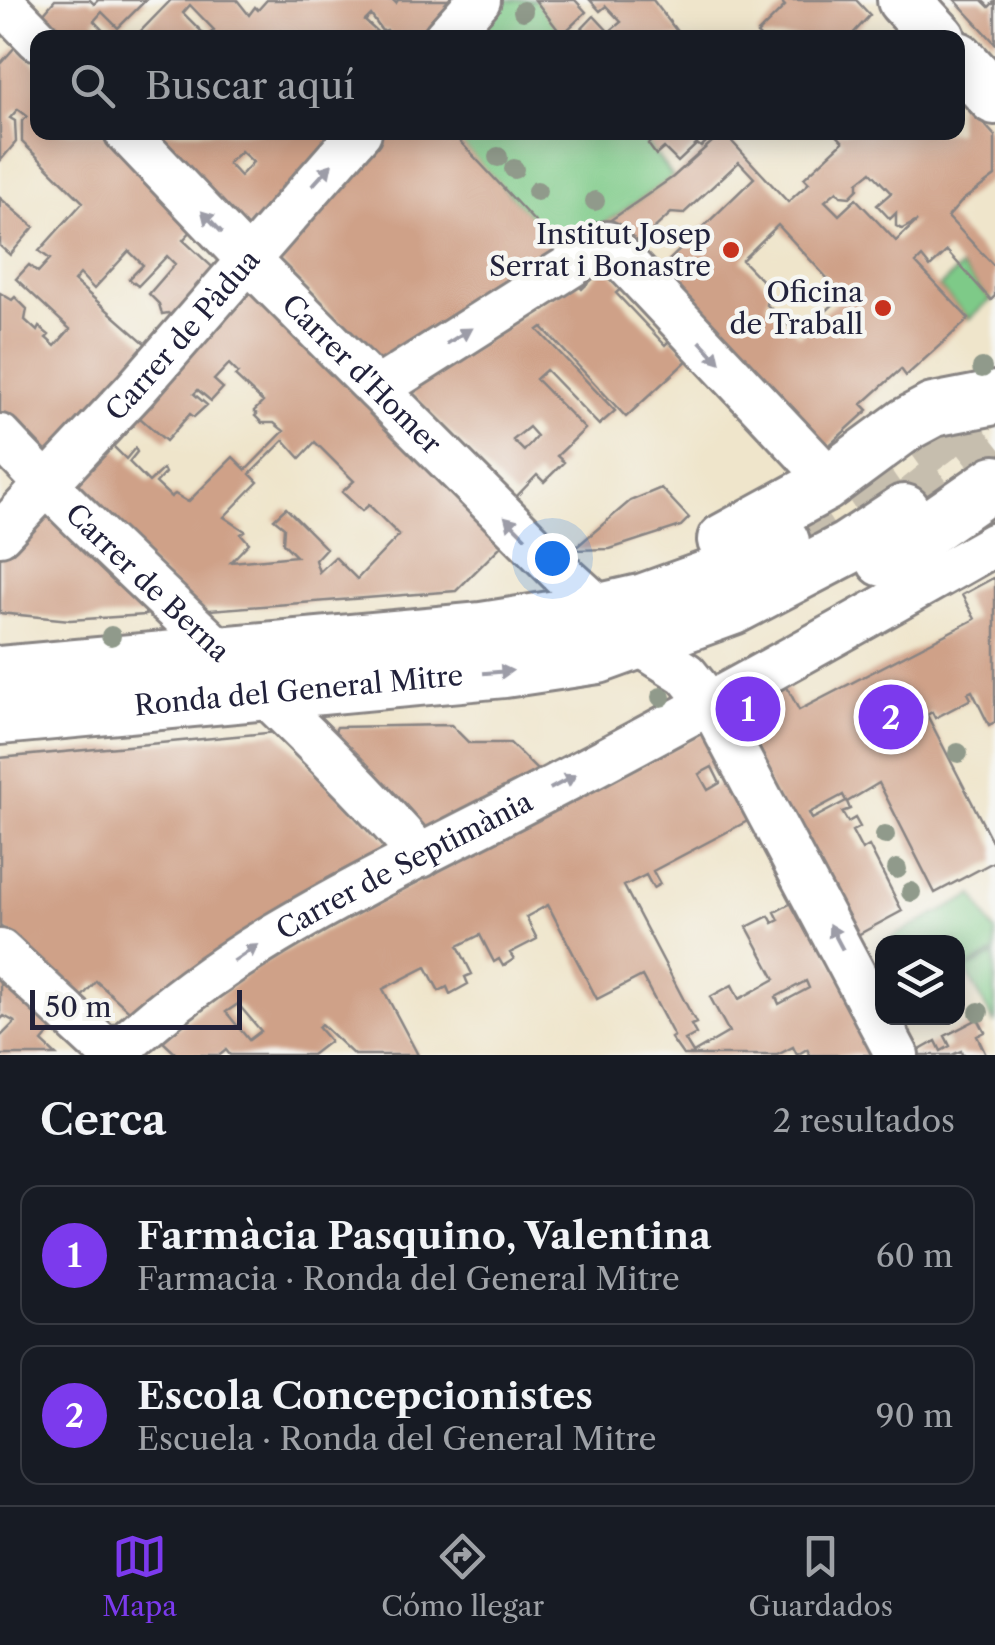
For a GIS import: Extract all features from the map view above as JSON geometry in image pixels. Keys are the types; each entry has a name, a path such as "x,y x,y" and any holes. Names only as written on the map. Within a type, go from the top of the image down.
{"main road":[{"path":"904,0 932,30"},
{"path":"965,66 995,98"},
{"path":"972,402 964,412 986,433 992,450 994,483"},
{"name":"Ronda del General Mitre","path":"604,630 697,553 823,486 908,424 972,402"},
{"name":"Ronda del General Mitre","path":"0,673 482,629 604,630 710,646 795,610 895,553 994,483"},
{"name":"Ronda del General Mitre","path":"604,630 733,608 848,548 904,511"},
{"name":"Ronda del General Mitre","path":"0,718 536,668 604,630 644,600 708,577 783,542"}],"street":[{"path":"452,30 479,0"},
{"name":"Carrer d'Homer","path":"134,140 377,389 604,630 686,674 711,705 897,1055"},
{"name":"Carrer de Pàdua","path":"0,534 134,391 353,140"},
{"path":"377,389 607,243 818,466 823,486"},
{"name":"Carrer de Berna","path":"0,436 45,485 288,716 421,856"},
{"path":"711,705 995,544"},
{"name":"Carrer de Septimània","path":"113,1055 142,1027 248,950 347,892 711,705"},
{"path":"0,950 113,1055"}],"green space":[{"path":"496,0 536,0 560,30 470,30"},
{"path":"458,140 644,140 673,177 563,252"},
{"path":"961,267 991,300 969,319 939,287"},
{"path":"974,895 995,933 995,952 965,968 965,935 897,935"},
{"path":"995,955 995,1022 994,1023 966,970"}],"building":[{"path":"55,0 90,0 94,4 98,0 146,0 118,28 102,12 94,21 102,30 47,30 38,20"},
{"path":"171,0 237,0 249,15 267,0 464,0 438,30 381,30 371,15 365,21 375,30 214,30 190,5 183,13 200,30 142,30"},
{"path":"535,0 575,0 586,12 567,30 558,30"},
{"path":"590,0 653,0 676,30 611,30 621,22 606,6 600,11"},
{"path":"780,0 856,0 870,15 856,30 761,30 785,6"},
{"path":"955,0 982,0 989,7 995,1 995,43"},
{"path":"594,16 607,30 581,30"},
{"path":"16,46 30,59 30,140 111,140 196,226 183,240 220,274 178,323 168,313 162,314 149,294 175,264 167,256 138,286 129,279 143,265 129,251 94,289 80,274 74,281 154,351 50,464 0,412 0,293 12,300 15,297 27,309 25,320 49,335 46,338 55,346 70,329 16,279 29,265 38,272 50,259 39,251 83,202 22,142 22,121 27,116 18,109 10,118 15,121 16,142 0,161 0,64"},
{"path":"965,103 995,136 995,176 948,217 995,267 995,296 991,300 947,251 930,267 922,257 916,263 969,319 906,376 901,369 862,404 868,410 823,451 605,224 673,177 714,140 730,140 788,202 809,183 804,178 843,142 965,140","holes":["739,162 754,178 661,268 635,246 671,213 683,214","871,172 891,193 877,205 890,219 896,213 896,226 902,229 917,221 896,241 856,199 839,215 825,201 837,191 850,197 858,189 858,182","778,225 840,292 834,298 837,301 799,336 766,304 768,287 742,260"]},
{"path":"158,140 340,140 262,227 245,227","holes":["241,151 253,162 240,176 228,163"]},
{"path":"372,140 458,140 563,252 386,369 271,254"},
{"path":"652,140 708,140 701,147 697,144 678,162 664,148 656,155 648,144"},
{"path":"0,198 34,227 10,255 0,246"},
{"path":"606,266 624,286 616,293 665,345 672,338 691,357 626,417 542,327 538,330 615,411 599,425 546,370 536,379 585,429 557,456 564,462 544,482 537,475 515,498 408,390 575,282 582,289","holes":["529,427 537,436 524,451 513,440"]},
{"path":"248,279 509,538 456,591 197,611 69,483 107,440 126,459 135,448 137,452 129,462 149,482 163,469 165,473 156,483 171,497 175,494 188,502 233,457 246,470 284,431 274,423 262,423 255,416 254,411 263,402 235,376 238,373 229,364 214,380 223,388 211,401 198,390 194,394 207,405 194,417 190,414 166,441 132,411","holes":["284,440 300,458 315,442 354,481 342,492 362,511 369,505 399,535 357,579 335,557 319,572 315,560 326,548 286,508 274,519 284,527 283,543 296,556 231,562 249,543 241,534 245,531 224,517 258,482 250,474"]},
{"path":"661,488 689,518 681,526 610,549 573,550 630,501"},
{"path":"45,497 147,597 145,615 70,620 0,613 0,546"},
{"path":"995,577 995,722 989,725 972,691 968,693 971,699 935,718 932,712 927,715 995,847 995,861 935,893 879,783 847,802 850,809 842,812 848,822 855,818 860,827 852,831 862,850 869,846 902,911 850,939 732,717 787,687 799,710 975,619 962,595","holes":["843,795 846,801 812,819 809,813"]},
{"path":"451,725 469,743 510,743 546,779 427,841 329,743 337,727"},
{"path":"710,729 757,816 653,871 660,884 653,888 646,875 624,886 696,1023 691,1025 696,1034 685,1040 693,1053 729,1032 710,997 732,985 739,999 775,979 747,927 769,916 773,923 779,920 775,912 801,898 881,1055 810,1055 807,1049 797,1055 793,1047 777,1055 683,1055 642,976 597,999 548,905 526,917 537,939 510,953 514,959 503,966 499,959 494,962 480,935 458,946 472,974 465,977 468,984 450,994 447,987 439,991 426,967 383,989 418,1055 354,1055 321,1024 318,1027 330,1041 312,1055 230,1055 226,1050 220,1055 177,1055 161,1040 259,965","holes":["712,767 720,783 708,790 699,774","806,981 809,988 779,1004 776,997","238,1004 261,1031 249,1040 226,1012"]},
{"path":"277,732 401,855 136,1017 96,981 80,999 0,926 0,758"},
{"path":"0,972 58,1023 42,1042 56,1055 0,1055 0,1033 15,1022 4,1016 0,1020"},
{"path":"978,1019 985,1032 977,1036 986,1055 962,1055 961,1051 952,1055 911,1055 936,1041 941,1051 950,1046 945,1036"}],"tunnel":[{"path":"783,542 892,472 995,393"},
{"path":"904,511 993,440"}],"place":[{"name":"Institut Josep Serrat i Bonastre","path":"731,250"},
{"name":"Oficina de Traball","path":"883,308"},
{"name":"Farmàcia Pasquino, Valentina","path":"748,709"},
{"name":"Escola Concepcionistes","path":"891,717"}]}
